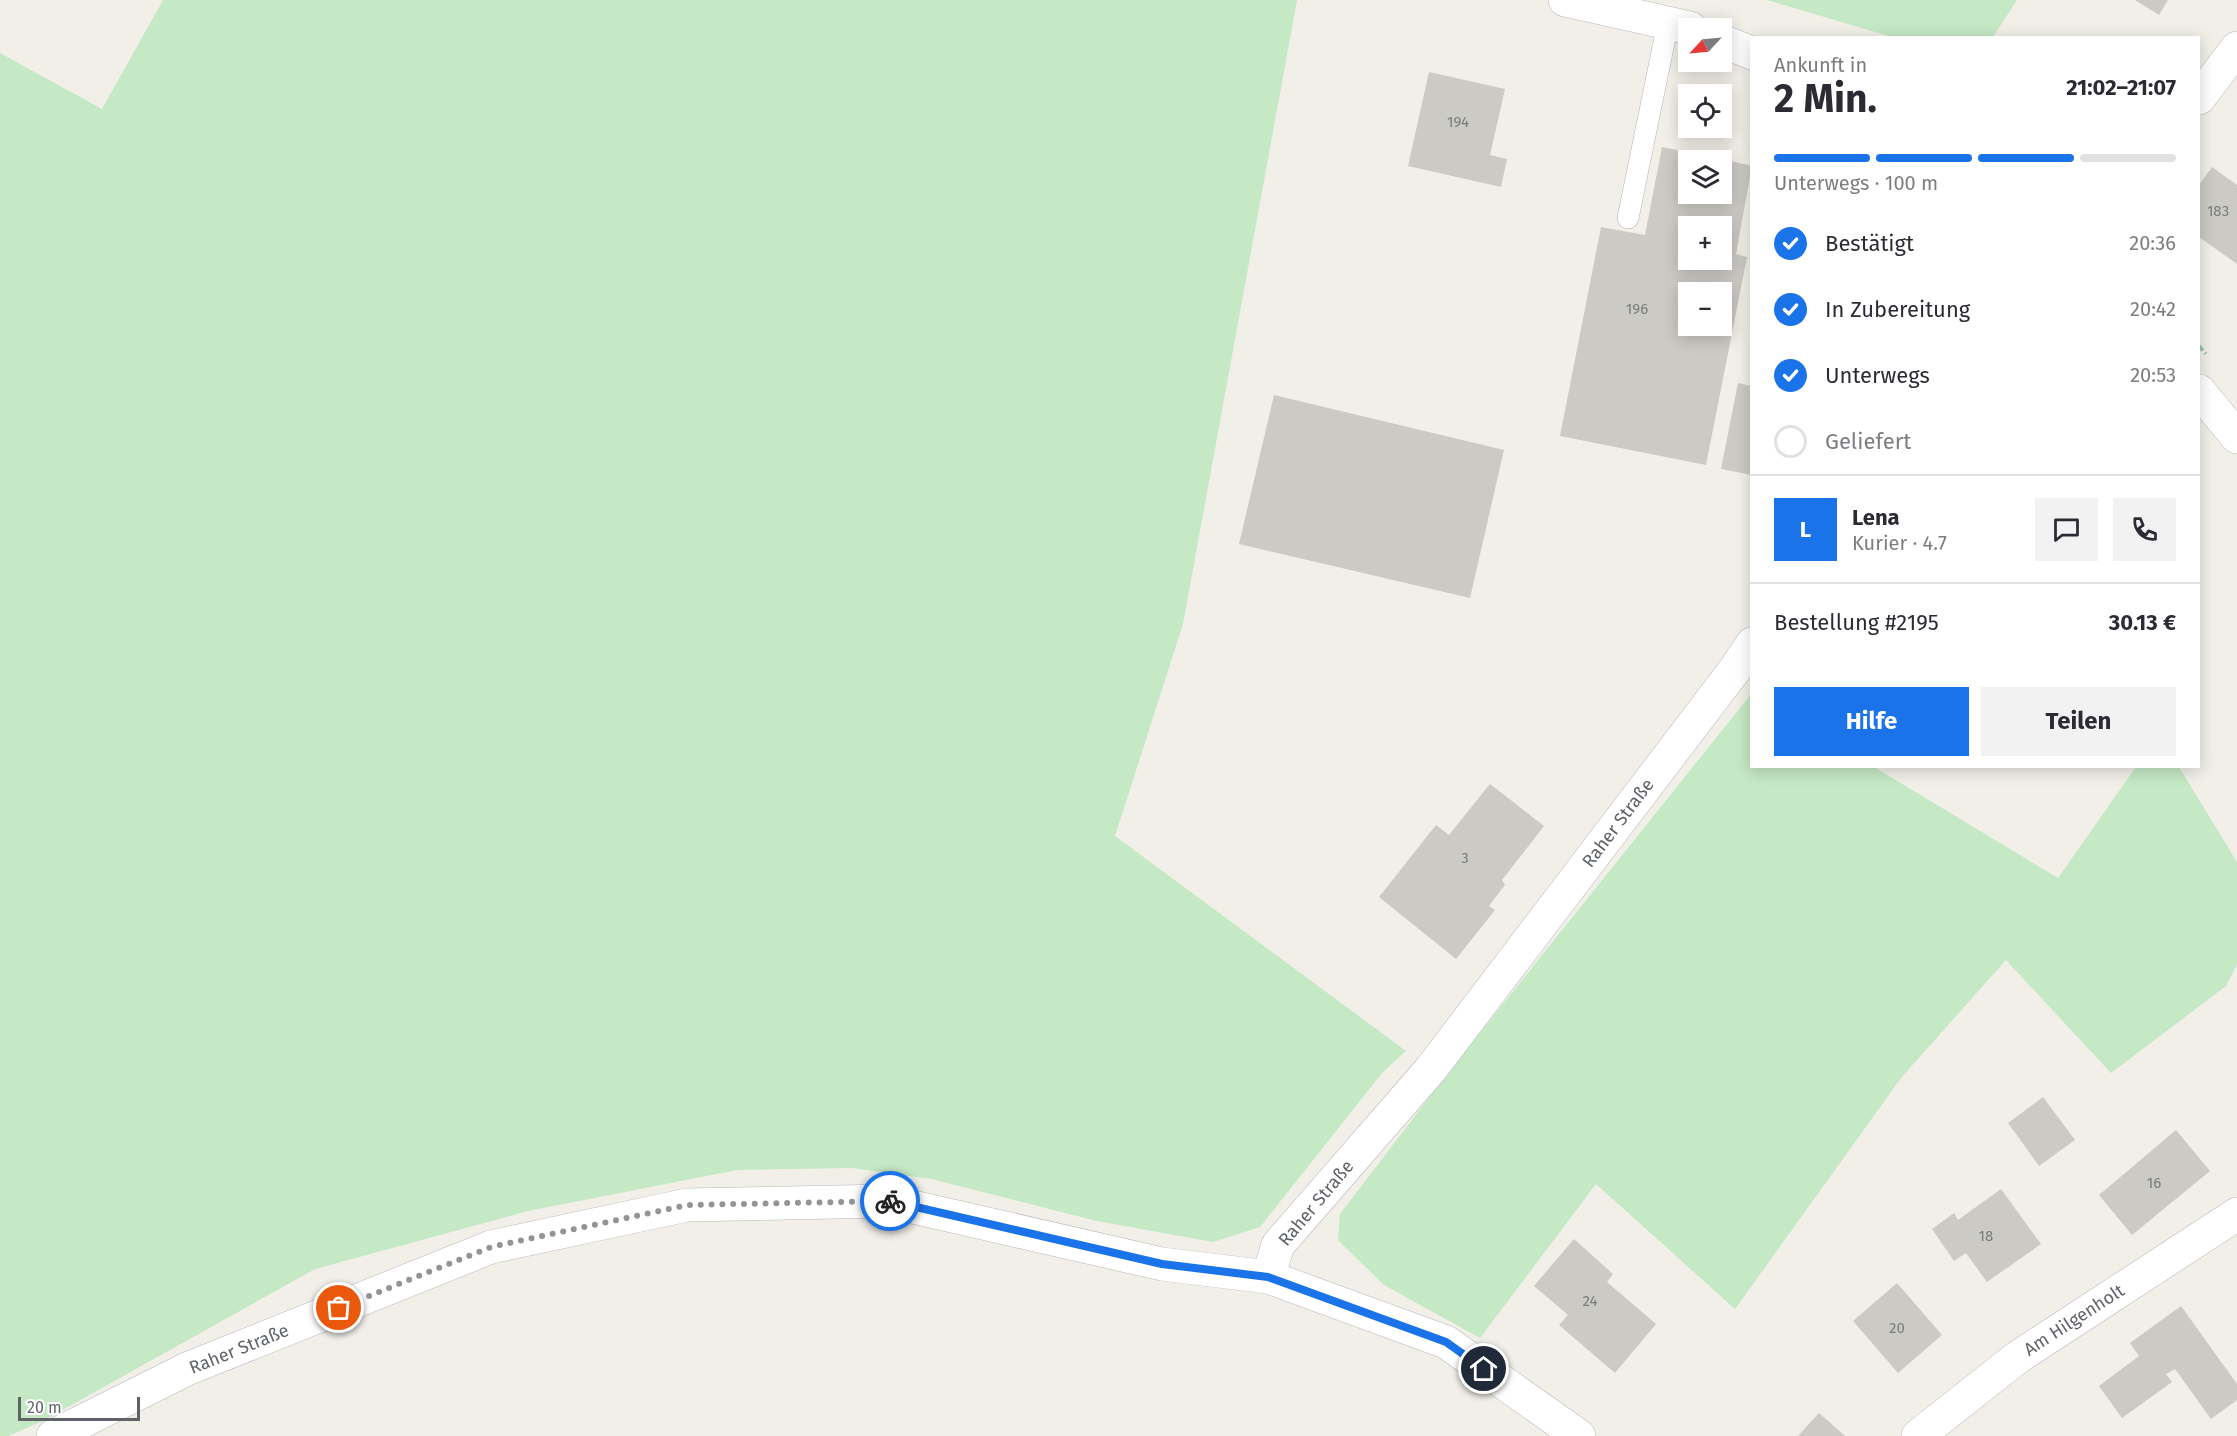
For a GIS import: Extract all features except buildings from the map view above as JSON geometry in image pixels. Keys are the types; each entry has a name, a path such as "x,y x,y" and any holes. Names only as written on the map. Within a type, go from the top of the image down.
{"street":[{"path":"1565,0 1678,26"},
{"path":"1732,45 1750,52"},
{"path":"2200,97 2237,48"},
{"path":"2200,392 2237,437"},
{"name":"Raher Straße","path":"53,1436 187,1369 491,1247 687,1205 887,1201 1162,1264 1268,1277 1278,1245 1431,1069 1750,647"},
{"name":"Am Hilgenholt","path":"1918,1436 2018,1357 2237,1214"},
{"path":"1268,1277 1446,1342 1579,1436"}],"lane":[{"path":"1628,218 1678,30"}],"green space":[{"path":"163,0 1297,0 1183,624 1115,836 1406,1051 1382,1073 1260,1227 1213,1242 1097,1221 931,1179 852,1168 737,1170 528,1211 315,1269 41,1422 8,1436 0,1436 0,53 102,109"},
{"path":"1767,0 2017,0 1994,36 1889,36"},
{"path":"1750,695 1750,768 1876,768 2058,878 2135,768 2180,768 2237,862 2237,964 2226,986 2111,1073 2006,960 1901,1078 1735,1309 1596,1184 1480,1338 1384,1285 1338,1240 1340,1214 1443,1079"}],"way so far":[{"path":"339,1308 491,1247 687,1205 890,1201"}],"route":[{"path":"890,1201 1162,1264 1268,1277 1446,1342 1484,1369"}]}
